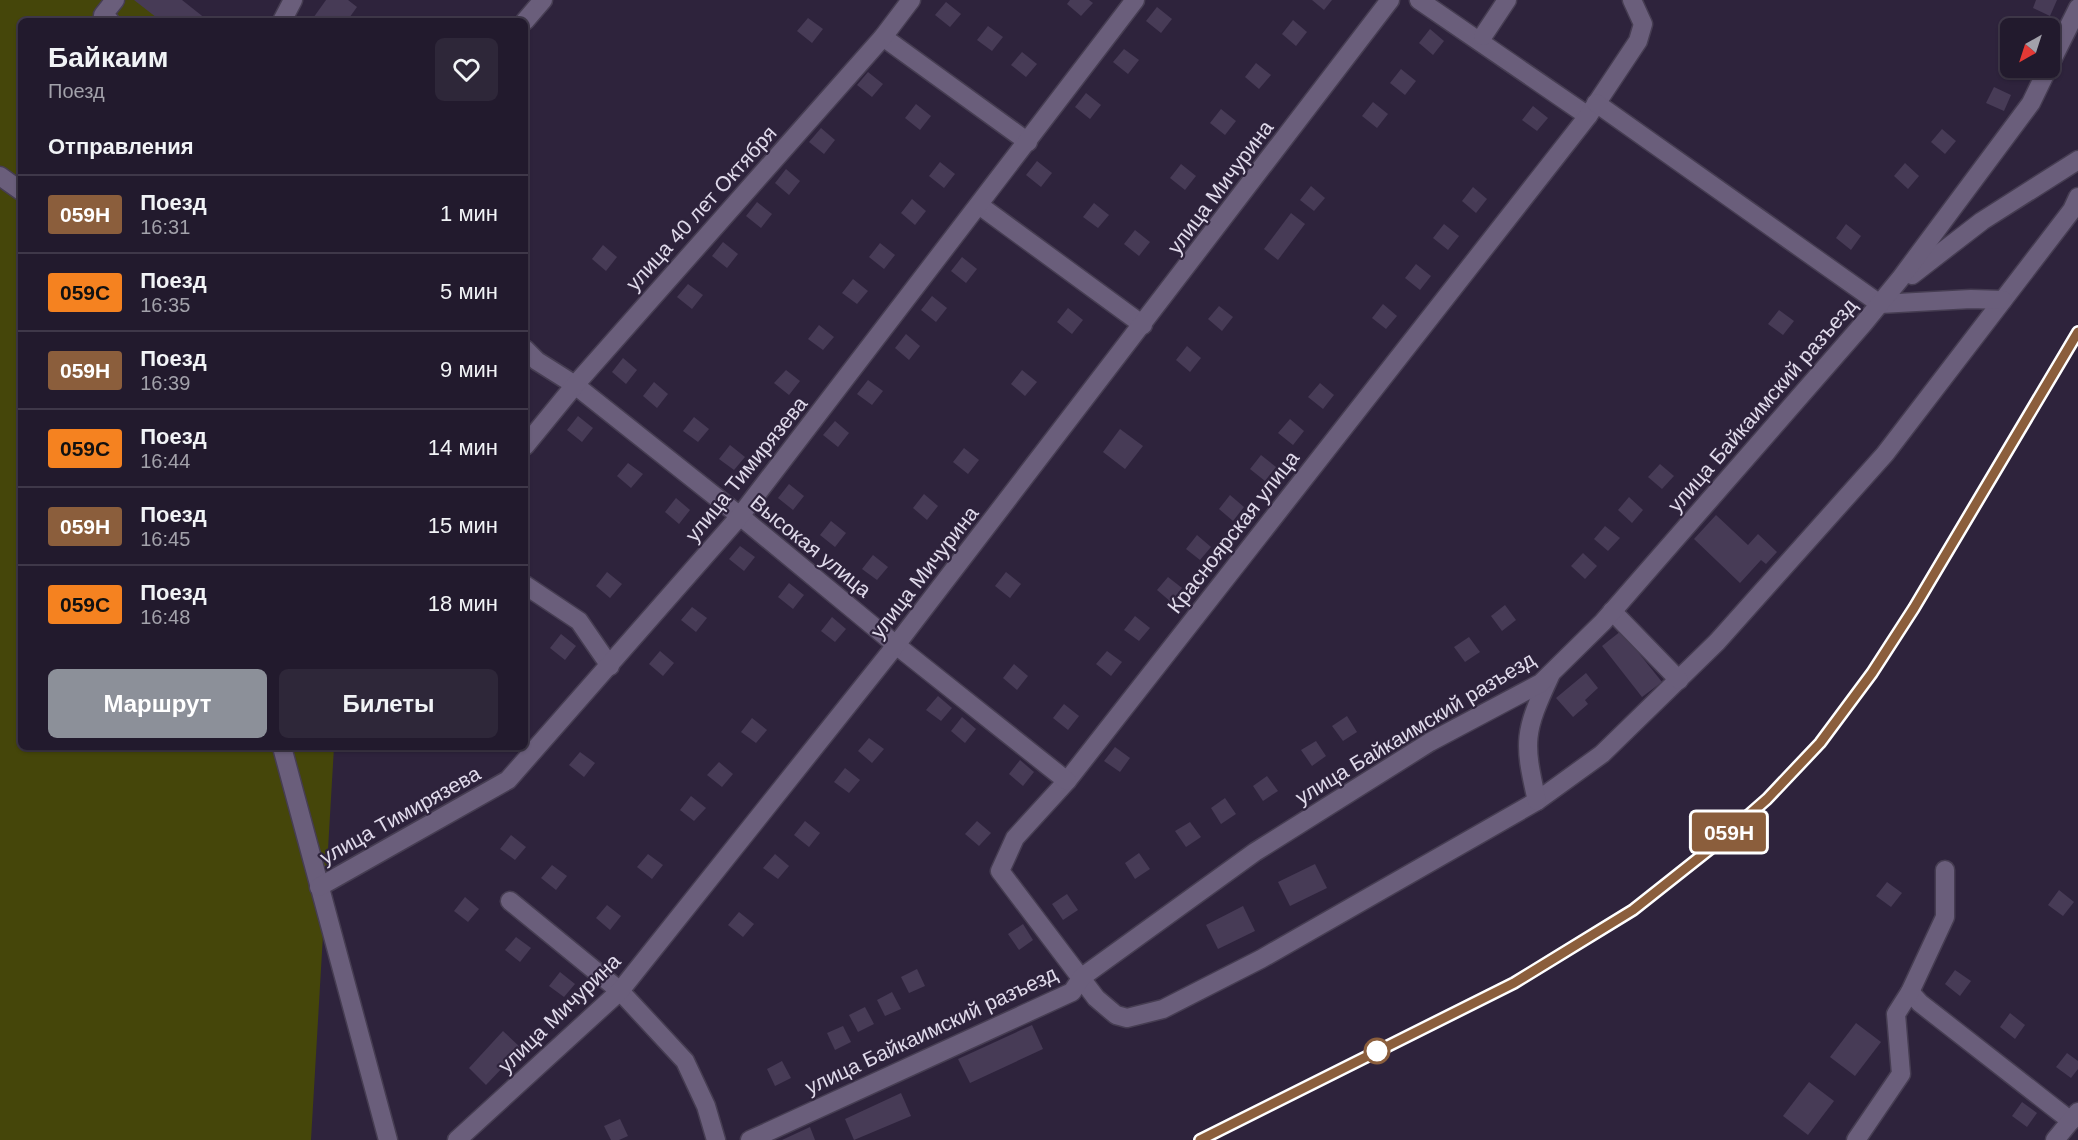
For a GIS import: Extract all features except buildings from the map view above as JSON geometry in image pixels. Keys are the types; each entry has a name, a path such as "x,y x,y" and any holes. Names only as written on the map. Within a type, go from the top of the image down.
{"street":[{"path":"106,18 115,0"},
{"path":"284,18 293,0"},
{"path":"528,18 543,0"},
{"name":"улица 40 лет Октября","path":"528,442 574,385 883,37 911,0"},
{"name":"улица Тимирязева","path":"319,887 508,780 740,516 1135,0"},
{"name":"улица Мичурина","path":"457,1140 620,991 896,645 1390,0"},
{"path":"1419,0 1592,110 1880,304 1943,300 2003,300"},
{"path":"1483,36 1507,0"},
{"name":"Красноярская улица","path":"1082,977 1000,872 1015,838 1067,781 1592,110 1638,41 1643,24 1632,0"},
{"name":"улица Байкаимский разъезд","path":"2060,45 2078,8"},
{"path":"883,37 1028,142"},
{"name":"улица Байкаимский разъезд","path":"750,1140 1072,992 1082,977 1255,852 1430,742 1541,683 1612,611 1880,304 2031,103 2044,78"},
{"path":"1880,304 1930,260 1982,221 2078,160"},
{"path":"0,177 18,189"},
{"path":"1082,977 1096,998 1116,1015 1127,1018 1140,1017 1163,1009 1260,959 1537,801 1602,754 1717,642 1885,454 2072,210 2078,197"},
{"path":"979,205 1143,325"},
{"name":"Высокая улица","path":"528,352 537,361 574,385 740,516 896,645 1067,781"},
{"path":"528,587 579,621 610,666"},
{"path":"1612,611 1679,680"},
{"path":"1537,801 1527,759 1527,733 1532,715 1551,673"},
{"path":"284,750 388,1140"},
{"path":"1856,1140 1901,1074 1896,1014 1910,992 1945,917 1945,870"},
{"path":"510,901 620,991 685,1061 706,1107 716,1140"},
{"path":"1910,992 1920,1003 2075,1117 2055,1140"}],"shaded area":[{"path":"0,0 157,0 165,18 18,18 18,750 334,750 311,1140 0,1140"}],"railway":[{"path":"1200,1140 1514,983 1633,910 1710,849 1767,799 1820,743 1872,673 1914,608 2078,332"}],"train":[{"name":"059Н","path":"1200,1140 1514,983 1633,910 1710,849 1767,799 1820,743 1872,673 1914,608 2078,332"}]}
